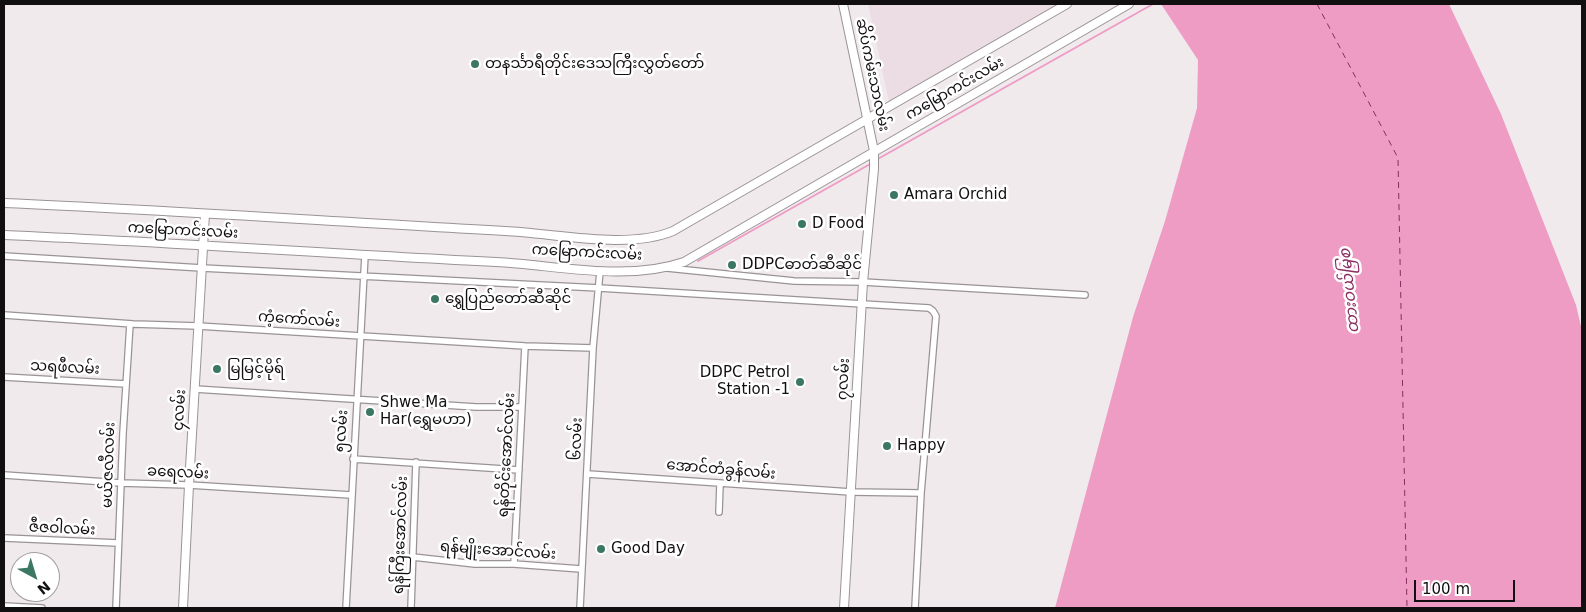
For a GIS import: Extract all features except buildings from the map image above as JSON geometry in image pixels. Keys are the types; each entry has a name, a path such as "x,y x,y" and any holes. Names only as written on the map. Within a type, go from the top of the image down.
{"main road":[{"name":"ဆိပ်ကမ်းသာလမ်း","path":"843,4 874,151"},
{"name":"ကမြောကင်းလမ်း","path":"4,203 515,231 602,239 660,237 673,232 1067,4"},
{"name":"ကမြောကင်းလမ်း","path":"4,235 513,263 600,271 644,271 667,268 684,262 1129,4"},
{"name":"၇လမ်း","path":"844,608 863,282 874,169 874,151"},
{"name":"၄လမ်း","path":"183,608 205,214"}],"street":[{"name":"၅လမ်း","path":"346,608 365,255"},
{"path":"4,256 929,308 936,316 921,493 916,608"},
{"path":"667,268 794,280 863,282 1085,295"},
{"name":"၆လမ်း","path":"580,608 593,348 600,271"},
{"name":"ကံ့ကော်လမ်း","path":"4,315 130,324 198,326 525,346 593,348"},
{"name":"မယ်ဇလီလမ်း","path":"116,608 130,324"},
{"name":"ရန်တိုင်းအောင်လမ်း","path":"514,564 525,346"},
{"name":"သရဖီလမ်း","path":"4,377 126,384"},
{"path":"195,389 476,407 522,407"},
{"path":"353,459 519,470"},
{"name":"ရန်ကြီးအောင်လမ်း","path":"411,608 416,462"},
{"name":"အောင်တံခွန်လမ်း","path":"588,474 851,492 921,493"},
{"name":"ခရေလမ်း","path":"4,475 351,495"},
{"path":"718,512 720,484"},
{"name":"ဇီဇဝါလမ်း","path":"4,538 118,543"},
{"name":"ရန်မျိုးအောင်လမ်း","path":"413,557 475,564 514,564 581,569"},
{"path":"4,606 42,608"}],"shaded area":[{"path":"868,4 1075,4 891,111"}],"water":[{"name":"ထားဝယ်မြစ","path":"1161,4 1449,4 1501,114 1576,305 1582,331 1582,608 1055,608 1133,317 1165,221 1197,108 1198,60"}],"waterway":[{"path":"876,160 1153,4"},
{"path":"698,261 872,163"}],"ferry route":[{"path":"1317,4 1398,158 1407,608"}],"place":[{"name":"တနင်္သာရီတိုင်းဒေသကြီးလွှတ်တော်","path":"475,64"},
{"name":"Amara Orchid","path":"894,195"},
{"name":"D Food","path":"802,224"},
{"name":"DDPCဓာတ်ဆီဆိုင်","path":"732,265"},
{"name":"ရွှေပြည်တော်ဆီဆိုင်","path":"435,299"},
{"name":"မြမြင့်မိုရ်","path":"217,369"},
{"name":"DDPC Petrol Station -1","path":"800,382"},
{"name":"Shwe Ma Har(‌‌ရွှေမဟာ)","path":"370,412"},
{"name":"Happy","path":"887,446"},
{"name":"Good Day","path":"601,549"}]}
